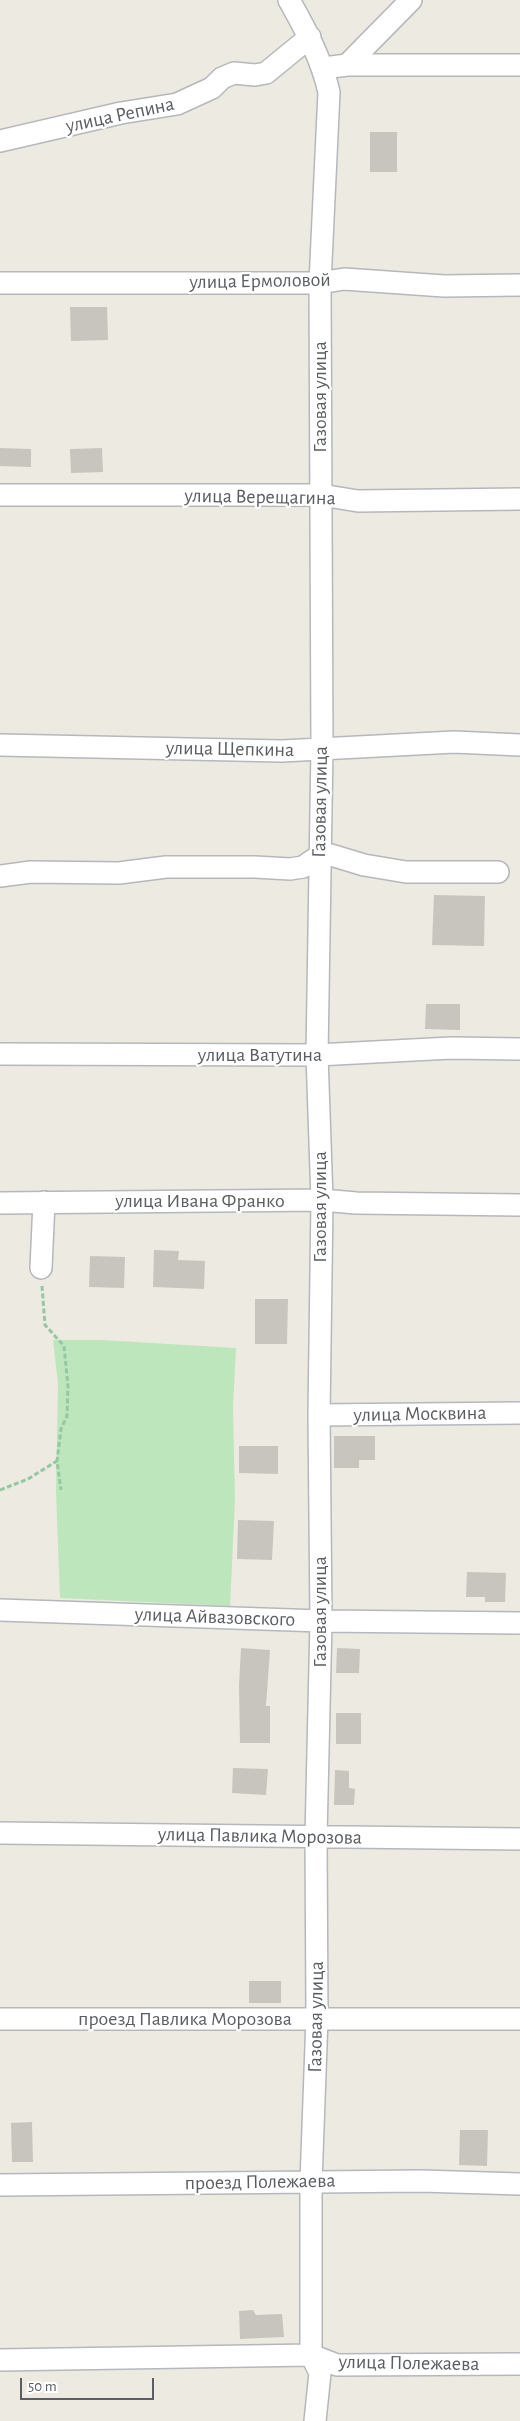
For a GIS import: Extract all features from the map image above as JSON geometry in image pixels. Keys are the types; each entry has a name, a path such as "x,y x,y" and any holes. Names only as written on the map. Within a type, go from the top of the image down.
{"street":[{"name":"Газовая улица","path":"289,0 310,37 324,68 329,92 320,283 322,748 317,1055 322,1200 319,1415 321,1620 316,1837 317,2018 311,2182 311,2355 320,2373 315,2421"},
{"path":"347,65 411,0"},
{"name":"улица Репина","path":"0,141 121,113 177,104 212,88 222,78 234,73 255,75 266,73 310,37"},
{"path":"324,68 347,65 520,65"},
{"name":"улица Ермоловой","path":"0,283 320,283 344,279 444,286 520,286"},
{"name":"улица Верещагина","path":"0,495 321,494 358,501 520,499"},
{"name":"улица Щепкина","path":"0,745 282,751 454,742 520,745"},
{"path":"0,876 31,872 119,873 166,867 290,869 304,866 319,856 331,855 364,866 406,872 498,872"},
{"name":"улица Ватутина","path":"0,1054 317,1055 451,1048 520,1049"},
{"name":"улица Ивана Франко","path":"0,1203 322,1200 356,1204 520,1205"},
{"path":"41,1268 44,1202"},
{"name":"улица Москвина","path":"319,1415 520,1413"},
{"name":"улица Айвазовского","path":"0,1610 321,1620 520,1623"},
{"name":"улица Павлика Морозова","path":"0,1833 520,1839"},
{"name":"проезд Павлика Морозова","path":"0,2019 520,2019"},
{"name":"проезд Полежаева","path":"0,2185 421,2181 520,2184"},
{"name":"улица Полежаева","path":"0,2360 311,2355 337,2365 520,2364"}],"path":[{"path":"41,1268 45,1325 64,1346 68,1386 67,1416 61,1429 58,1461 61,1490"},
{"path":"0,1490 28,1479 58,1461"}],"green space":[{"path":"53,1340 102,1340 236,1348 233,1406 235,1500 230,1606 60,1598 56,1491 58,1384"}],"building":[{"path":"370,132 397,132 397,172 370,172"},
{"path":"70,307 107,307 108,340 71,341"},
{"path":"0,448 31,449 31,467 0,466"},
{"path":"102,448 103,472 71,473 70,449"},
{"path":"434,895 485,896 484,946 432,945"},
{"path":"426,1004 460,1004 460,1030 425,1029"},
{"path":"154,1250 179,1251 178,1260 205,1261 204,1289 153,1287"},
{"path":"90,1256 125,1257 124,1288 89,1287"},
{"path":"255,1299 288,1299 287,1344 255,1344"},
{"path":"334,1436 375,1436 375,1460 359,1460 359,1468 334,1468"},
{"path":"239,1446 278,1446 278,1474 239,1473"},
{"path":"238,1520 274,1521 272,1560 237,1559"},
{"path":"467,1572 506,1573 505,1602 485,1602 485,1597 466,1597"},
{"path":"241,1648 270,1650 266,1706 270,1706 270,1743 240,1743 239,1685"},
{"path":"337,1648 360,1649 359,1673 336,1673"},
{"path":"336,1713 361,1713 361,1744 336,1744"},
{"path":"233,1768 268,1769 266,1795 232,1793"},
{"path":"335,1770 349,1771 349,1788 355,1789 354,1805 334,1805"},
{"path":"249,1981 281,1981 281,2003 249,2003"},
{"path":"32,2122 33,2162 12,2162 11,2123"},
{"path":"460,2130 488,2130 487,2166 459,2165"},
{"path":"253,2310 256,2315 282,2314 284,2337 240,2339 239,2311"}]}
